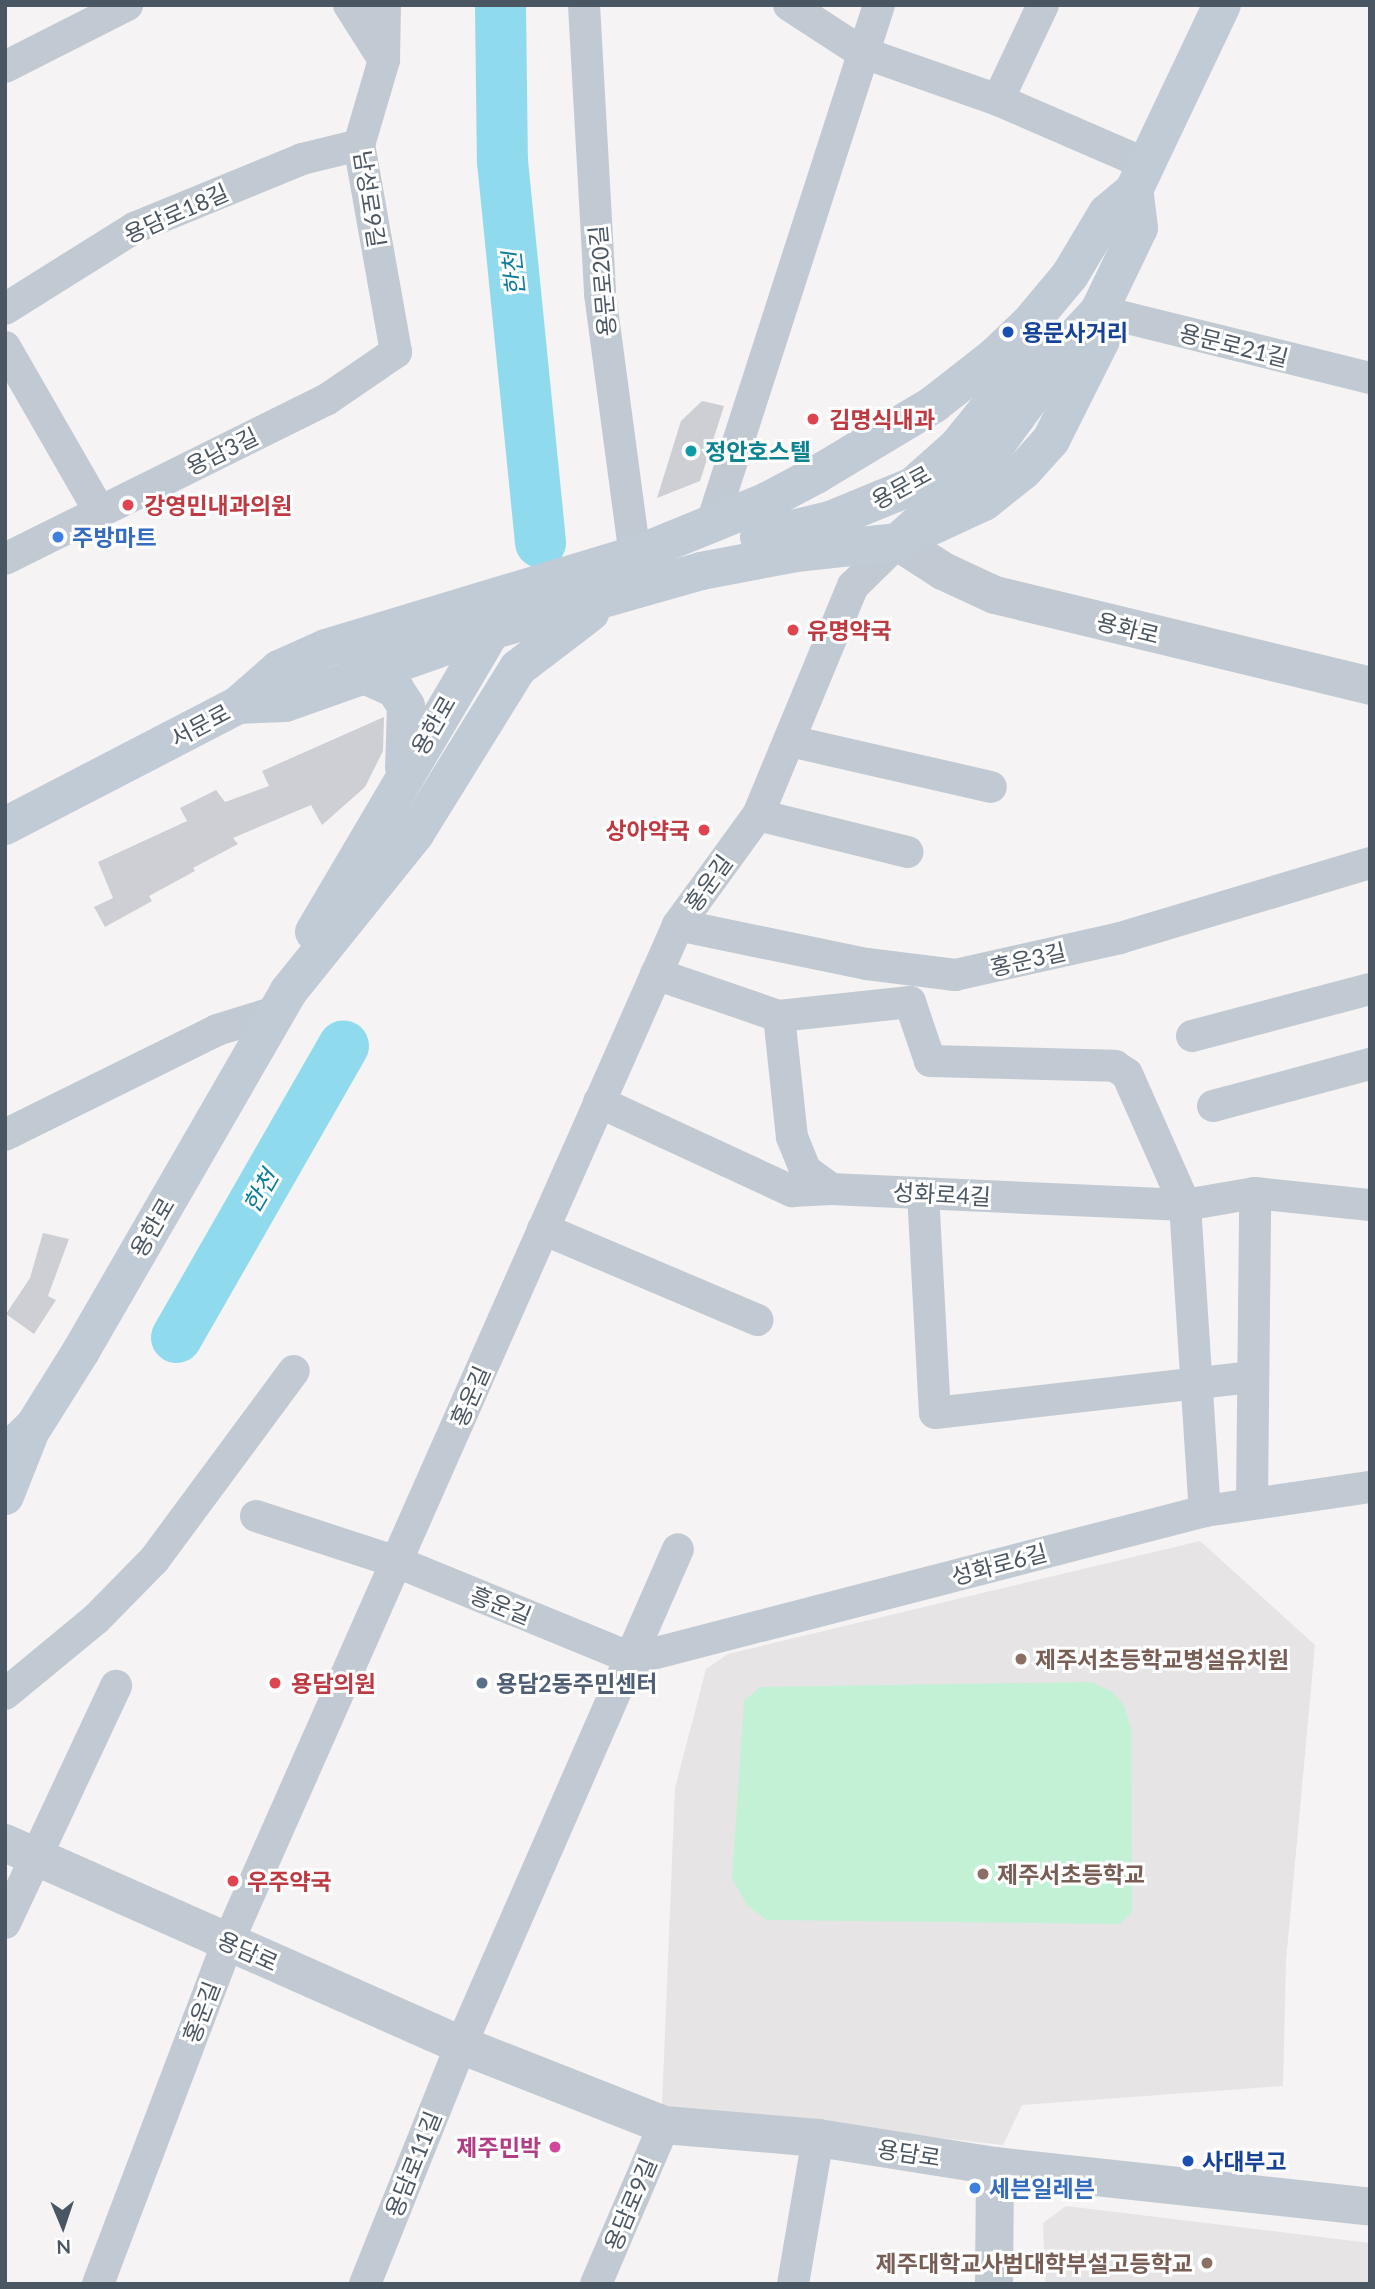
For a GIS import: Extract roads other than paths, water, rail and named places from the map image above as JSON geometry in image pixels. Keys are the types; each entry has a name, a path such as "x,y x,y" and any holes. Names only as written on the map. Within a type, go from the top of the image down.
{"main road":[{"path":"238,705 279,669 326,648 635,555 711,526 816,475 934,404 1030,323 1070,275 1107,213 1141,177 1222,5"},
{"name":"용문로","path":"635,555 699,551 758,538 883,501 935,469 999,418 1099,311 1139,228 1141,177"},
{"name":"용문로","path":"898,542 959,487 999,418 1070,275"},
{"name":"용문로","path":"487,632 624,592 796,553 898,542 984,502 1024,470 1051,440 1101,340 1099,311"},
{"name":"용한로","path":"5,1454 32,1427 81,1351 282,1002 324,909 487,632 521,604 552,594 581,571"},
{"name":"용한로","path":"282,1002 415,834 518,668 561,633 624,592"},
{"name":"서문로","path":"5,826 238,705 285,703 487,632"},
{"path":"364,675 395,689 406,706 407,769"},
{"path":"373,884 431,764 430,757 421,756 407,769"},
{"path":"5,1496 32,1427"}],"street":[{"path":"5,67 127,5"},
{"path":"349,5 384,60"},
{"name":"남성로9길","path":"384,5 384,60 359,145 396,352"},
{"name":"용문로20길","path":"583,5 600,294 635,555"},
{"path":"789,5 861,52 998,100 1141,177"},
{"path":"711,526 861,52 879,5"},
{"path":"998,100 1042,5"},
{"name":"용담로18길","path":"5,309 134,228 302,159 359,145"},
{"name":"용문로21길","path":"1099,311 1370,378"},
{"path":"5,347 100,512"},
{"name":"용남3길","path":"5,559 326,400 396,352"},
{"name":"용화로","path":"898,542 943,571 995,595 1370,687"},
{"name":"홍운길","path":"98,2284 228,1942 678,925 758,815 853,586 898,542"},
{"path":"790,741 991,788"},
{"path":"758,815 907,852"},
{"name":"홍운3길","path":"678,925 867,964 955,975 1120,938 1370,863"},
{"path":"656,974 779,1016 910,1002 930,1061 1115,1066 1126,1074 1185,1205 1205,1511"},
{"path":"1192,1036 1370,989"},
{"path":"5,1135 217,1030 282,1002"},
{"path":"779,1016 792,1137 805,1170 831,1189"},
{"path":"1213,1106 1370,1064"},
{"name":"성화로4길","path":"599,1102 792,1191 831,1189 1185,1205 1255,1193 1370,1205"},
{"path":"923,1193 934,1413 1253,1377"},
{"path":"1252,1503 1255,1193"},
{"path":"543,1229 757,1320"},
{"path":"5,1694 96,1619 155,1560 294,1371"},
{"name":"성화로6길","path":"633,1659 1205,1511 1370,1487"},
{"name":"흥운길","path":"256,1516 397,1562 633,1659"},
{"path":"461,2045 633,1659 678,1549"},
{"path":"5,1923 21,1849 116,1686"},
{"name":"용담로","path":"21,1849 461,2045 664,2125 818,2138 995,2166 1370,2207"},
{"name":"용담로11길","path":"365,2284 461,2045"},
{"name":"용담로9길","path":"596,2284 664,2125"},
{"path":"793,2284 818,2138"},
{"path":"994,2284 995,2166"}],"waterway":[{"name":"한천","path":"500,5 502,161 540,542"},
{"name":"한천","path":"176,1337 343,1045"}],"place":[{"name":"용문사거리","path":"1008,332"},
{"name":"김명식내과","path":"813,419"},
{"name":"정안호스텔","path":"691,451"},
{"name":"강영민내과의원","path":"128,505"},
{"name":"주방마트","path":"58,537"},
{"name":"유명약국","path":"793,630"},
{"name":"상아약국","path":"704,830"},
{"name":"제주서초등학교병설유치원","path":"1021,1659"},
{"name":"용담의원","path":"275,1683"},
{"name":"용담2동주민센터","path":"482,1683"},
{"name":"제주서초등학교","path":"983,1874"},
{"name":"우주약국","path":"233,1881"},
{"name":"제주민박","path":"555,2147"},
{"name":"사대부고","path":"1188,2161"},
{"name":"세븐일레븐","path":"975,2188"},
{"name":"제주대학교사범대학부설고등학교","path":"1207,2263"}]}
